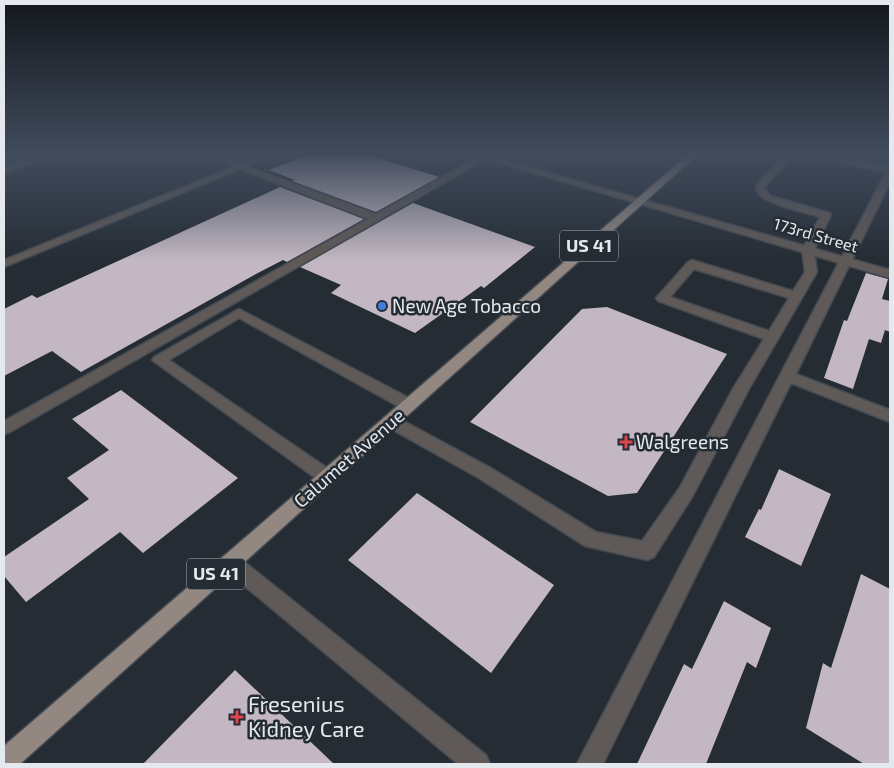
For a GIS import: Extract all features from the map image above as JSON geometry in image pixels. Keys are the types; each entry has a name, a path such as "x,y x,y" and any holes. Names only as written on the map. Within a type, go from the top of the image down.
{"main road":[{"name":"Calumet Avenue","path":"4,762 653,190"}],"street":[{"path":"4,264 183,190"},
{"path":"302,190 376,218"},
{"path":"4,428 376,218 422,190"},
{"name":"173rd Street","path":"600,190 890,274"},
{"path":"390,421 483,472 592,540 647,551 686,492 767,344 811,272 808,250 826,215 768,198 761,190"},
{"path":"590,764 883,190"},
{"path":"767,344 662,298 692,264 796,296"},
{"path":"327,477 160,360 239,314 409,405"},
{"path":"788,376 890,416"},
{"path":"230,562 477,764"}],"building":[{"path":"274,190 287,190 364,219 287,262 283,260 256,274 81,372 52,351 4,376 4,309 32,295 37,298"},
{"path":"316,190 416,190 376,212"},
{"path":"413,203 535,247 484,288 481,286 415,333 331,293 341,285 300,267"},
{"path":"866,273 888,279 882,299 890,301 890,332 885,330 881,343 869,339 853,389 824,378 844,320 847,321"},
{"name":"Walgreens","path":"607,307 727,354 637,493 608,496 470,422 582,309"},
{"path":"121,390 238,478 143,553 120,532 26,602 4,576 4,557 89,499 67,478 109,450 72,419"},
{"path":"779,469 831,494 801,566 745,537 759,509 761,510"},
{"path":"417,493 554,585 491,673 348,560"},
{"path":"861,574 890,589 890,764 864,764 806,728 823,663 831,668"},
{"path":"724,601 771,628 756,668 747,662 706,764 637,764 684,664 692,669"},
{"name":"Fresenius Kidney Care","path":"235,670 334,764 143,764"}],"place":[{"name":"New Age Tobacco","path":"382,306"},
{"name":"Walgreens","path":"626,442"},
{"name":"Fresenius Kidney Care","path":"237,717"}]}
